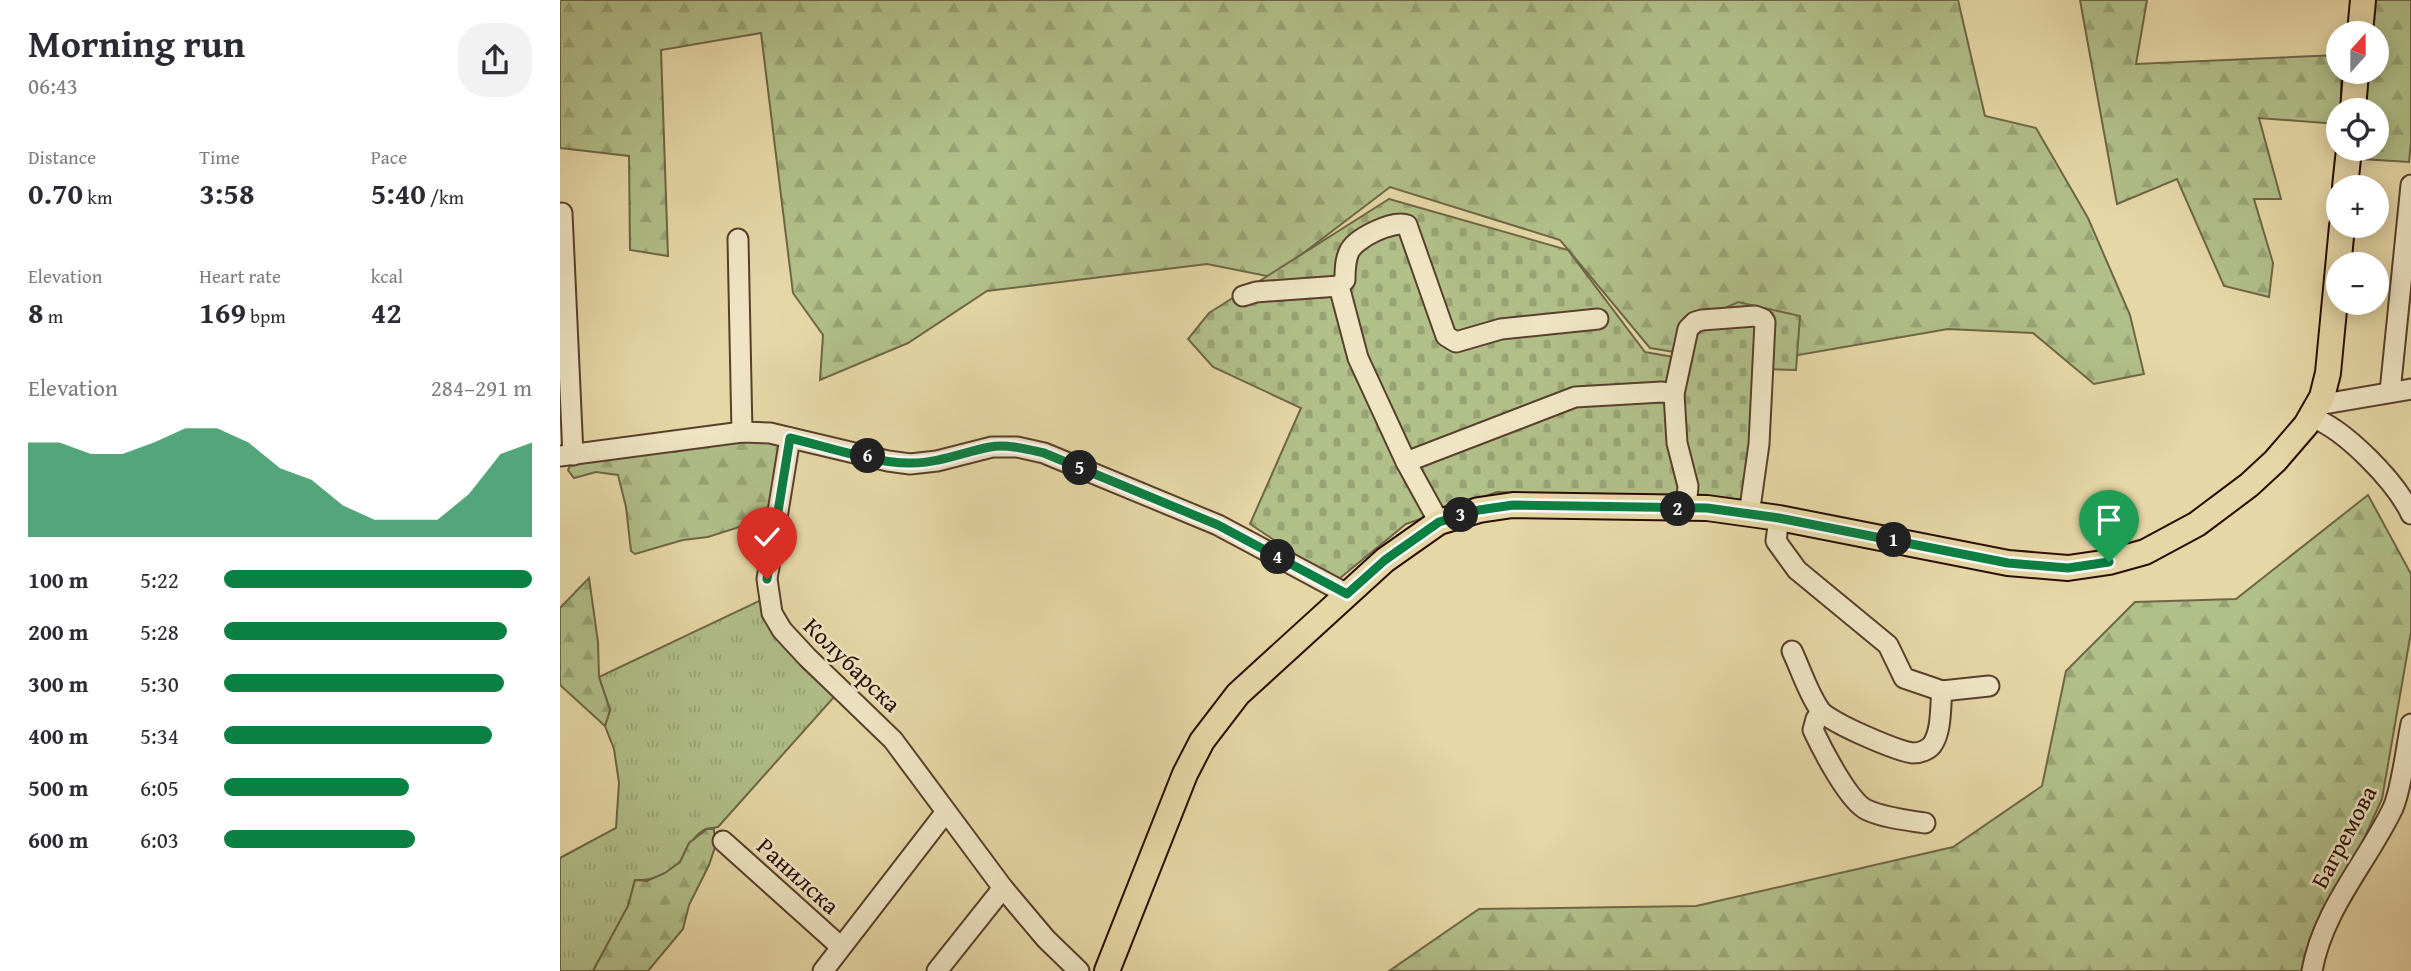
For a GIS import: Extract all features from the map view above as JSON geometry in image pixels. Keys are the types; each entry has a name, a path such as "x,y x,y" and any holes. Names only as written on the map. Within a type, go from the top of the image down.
{"main road":[{"path":"2361,21 2363,0"},
{"path":"1107,971 1185,774 1202,741 1238,694 1385,560 1439,522 1479,510 1513,505 1707,508 1779,518 2008,563 2068,568 2109,562 2145,552 2197,524 2249,485 2284,451 2315,411 2328,373 2341,238"}],"street":[{"path":"2390,393 2411,185"},
{"path":"562,214 566,455 742,432 770,433 910,464 937,461 992,447 1017,447 1044,453 1218,525 1347,594"},
{"path":"1242,296 1256,292 1339,286 1345,280 1345,262 1349,250 1358,241 1395,223 1401,223 1407,225 1446,336 1451,341 1462,341 1502,329 1598,319"},
{"path":"738,239 742,432"},
{"path":"1339,286 1357,358 1406,462 1439,522"},
{"path":"1686,509 1688,486 1676,443 1674,394 1689,326 1702,320 1755,316 1765,322 1759,444 1749,514"},
{"path":"2315,411 2411,389"},
{"path":"1406,462 1576,397 1662,392 1674,394"},
{"path":"2315,411 2389,480 2411,514"},
{"name":"Колубарска","path":"790,438 767,579 772,613 782,630 798,648 893,740 1003,888 1046,939 1079,971"},
{"path":"1779,518 1776,541 1797,570 1888,645 1904,678 1942,691 1989,686"},
{"path":"1792,651 1821,712 1835,723 1898,749 1914,753 1924,751 1933,744 1939,729 1942,691"},
{"path":"1821,712 1813,730 1848,793 1864,809 1889,817 1925,822"},
{"name":"Багремова","path":"2312,971 2316,948 2329,917 2379,836 2395,804 2411,724"},
{"path":"823,971 945,813"},
{"name":"Ранилска","path":"723,841 841,947"},
{"path":"937,971 1003,888"}],"green space":[{"path":"560,0 1958,0 1985,116 2036,128 2088,218 2130,315 2144,374 2094,384 2033,333 1948,329 1747,364 1650,348 1560,240 1390,187 1272,277 1207,264 987,291 908,343 820,380 823,335 793,293 761,33 661,50 668,256 630,250 629,156 560,148"},
{"path":"2080,0 2147,0 2136,64 2326,56 2326,84 2341,84 2341,98 2326,98 2326,123 2259,118 2281,199 2254,199 2273,263 2269,297 2224,286 2177,179 2117,204"},
{"path":"2371,0 2411,0 2409,162 2389,161 2389,98 2363,98 2364,84 2389,84 2389,21 2370,21"},
{"path":"1389,199 1568,250 1645,352 1685,359 1691,324 1738,302 1800,316 1796,370 1766,369 1755,500 1497,492 1406,524 1334,583 1250,524 1301,408 1213,367 1188,339 1209,313"},
{"path":"766,437 779,446 782,455 767,535 739,527 635,554 631,551 626,507 618,475 596,472 574,478 568,470 572,461 660,449 675,452 689,449 696,443"},
{"path":"2368,495 2411,574 2411,632 2382,799 2304,971 1389,971 1479,909 1696,906 1953,847 2042,786 2066,671 2135,602 2236,599"},
{"path":"589,578 598,642 599,677 610,710 605,726 560,685 560,608"},
{"path":"761,600 780,641 803,668 834,697 718,827 706,829 698,835 677,865 660,876 635,880 628,906 593,971 560,971 560,858 616,828 619,783 614,749 605,726 610,710 599,677"},
{"path":"707,829 714,829 715,847 689,905 683,929 648,971 593,971 628,906 635,880 647,881 665,873 680,862 689,843"}],"route":[{"path":"767,579 790,438 910,464 937,461 992,447 1017,447 1044,453 1218,525 1347,594 1385,560 1439,522 1479,510 1513,505 1707,508 1779,518 2008,563 2068,568 2109,562"}]}
